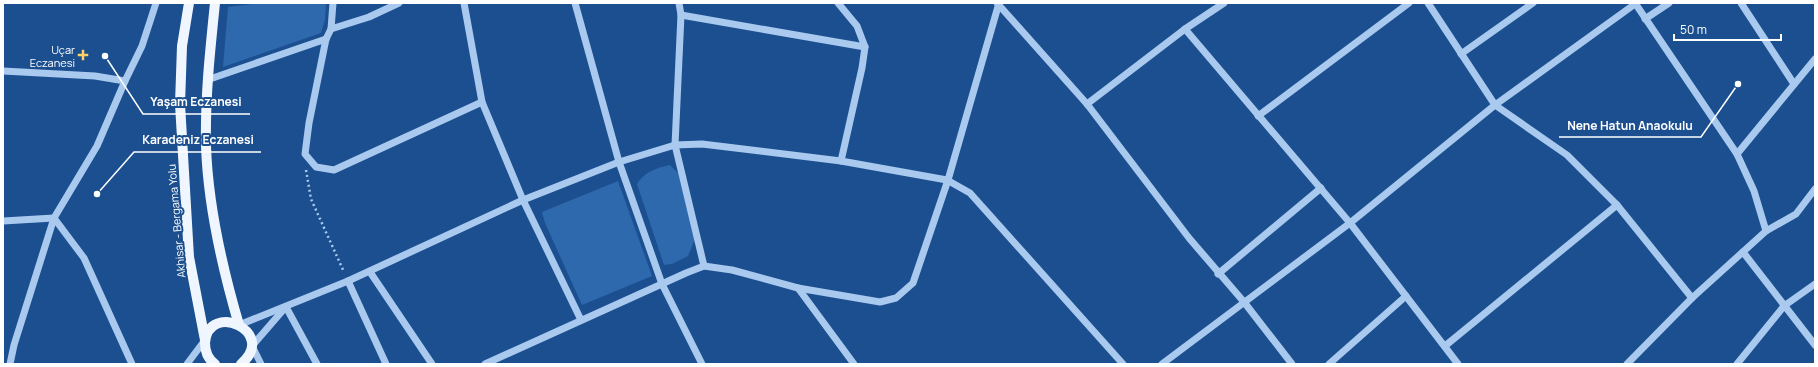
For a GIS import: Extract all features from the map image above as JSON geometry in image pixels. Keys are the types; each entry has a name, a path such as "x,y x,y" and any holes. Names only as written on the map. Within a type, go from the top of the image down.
{"main road":[{"name":"Akhisar - Bergama Yolu","path":"189,3 182,46 180,104 189,257 205,340 205,348 207,356 215,364"},
{"path":"215,3 207,80 206,146 210,187 222,264 240,325"},
{"path":"205,340 208,333 220,323 228,322 240,325 248,332 252,364"},
{"path":"242,364 251,350"}],"street":[{"path":"10,364 14,345 54,218 97,146 142,46 156,3"},
{"path":"333,3 331,29 326,39 308,123 305,154 316,167 334,170 482,102"},
{"path":"331,29 369,18 399,3"},
{"path":"464,3 482,102 523,200 581,320"},
{"path":"575,3 619,162 662,284 702,364"},
{"path":"679,3 680,15 675,145 704,266"},
{"path":"838,3 857,26 865,47 862,68 841,161"},
{"path":"998,3 1087,104 1218,274 1244,302 1292,364"},
{"path":"485,364 704,266 732,270 798,288 880,302 896,298 913,283 948,180 998,3"},
{"path":"1087,104 1185,29 1224,3"},
{"path":"1258,116 1409,3"},
{"path":"1428,3 1495,105 1567,155 1617,205 1692,298"},
{"path":"1461,54 1533,3"},
{"path":"1162,364 1350,223 1495,105 1635,3 1737,154 1754,191 1766,231"},
{"path":"1645,19 1669,3"},
{"path":"1741,3 1794,84"},
{"path":"680,15 865,47"},
{"path":"1185,29 1350,223 1458,364"},
{"path":"207,80 326,39"},
{"path":"1737,154 1815,59"},
{"path":"3,71 95,76 125,81"},
{"path":"240,325 370,272 523,200 619,162 675,145 702,144 841,161 948,180 970,192 1123,364"},
{"path":"1218,274 1321,188"},
{"path":"1627,364 1692,298 1766,231 1796,214 1815,189"},
{"path":"1445,346 1617,205"},
{"path":"3,221 54,218"},
{"path":"54,218 84,258 132,364"},
{"path":"1743,252 1815,345"},
{"path":"370,272 432,364"},
{"path":"348,281 386,364"},
{"path":"1737,364 1784,306 1815,284"},
{"path":"798,288 854,364"},
{"path":"1329,364 1406,296"},
{"path":"261,364 251,350 286,307"},
{"path":"286,307 317,364"},
{"path":"187,364 205,340"}],"path":[{"path":"305,154 306,177 311,199 348,281"}],"shaded area":[{"path":"259,3 326,3 325,20 321,33 223,67 228,7"},
{"path":"670,165 678,173 695,239 688,256 672,264 664,265 637,184 643,176 651,171"},
{"path":"618,181 652,276 582,305 545,223 542,212"}],"place":[{"name":"Uçar Eczanesi","path":"83,55"},
{"name":"Yaşam Eczanesi","path":"105,56"},
{"name":"Nene Hatun Anaokulu","path":"1738,84"},
{"name":"Karadeniz Eczanesi","path":"97,194"}]}
